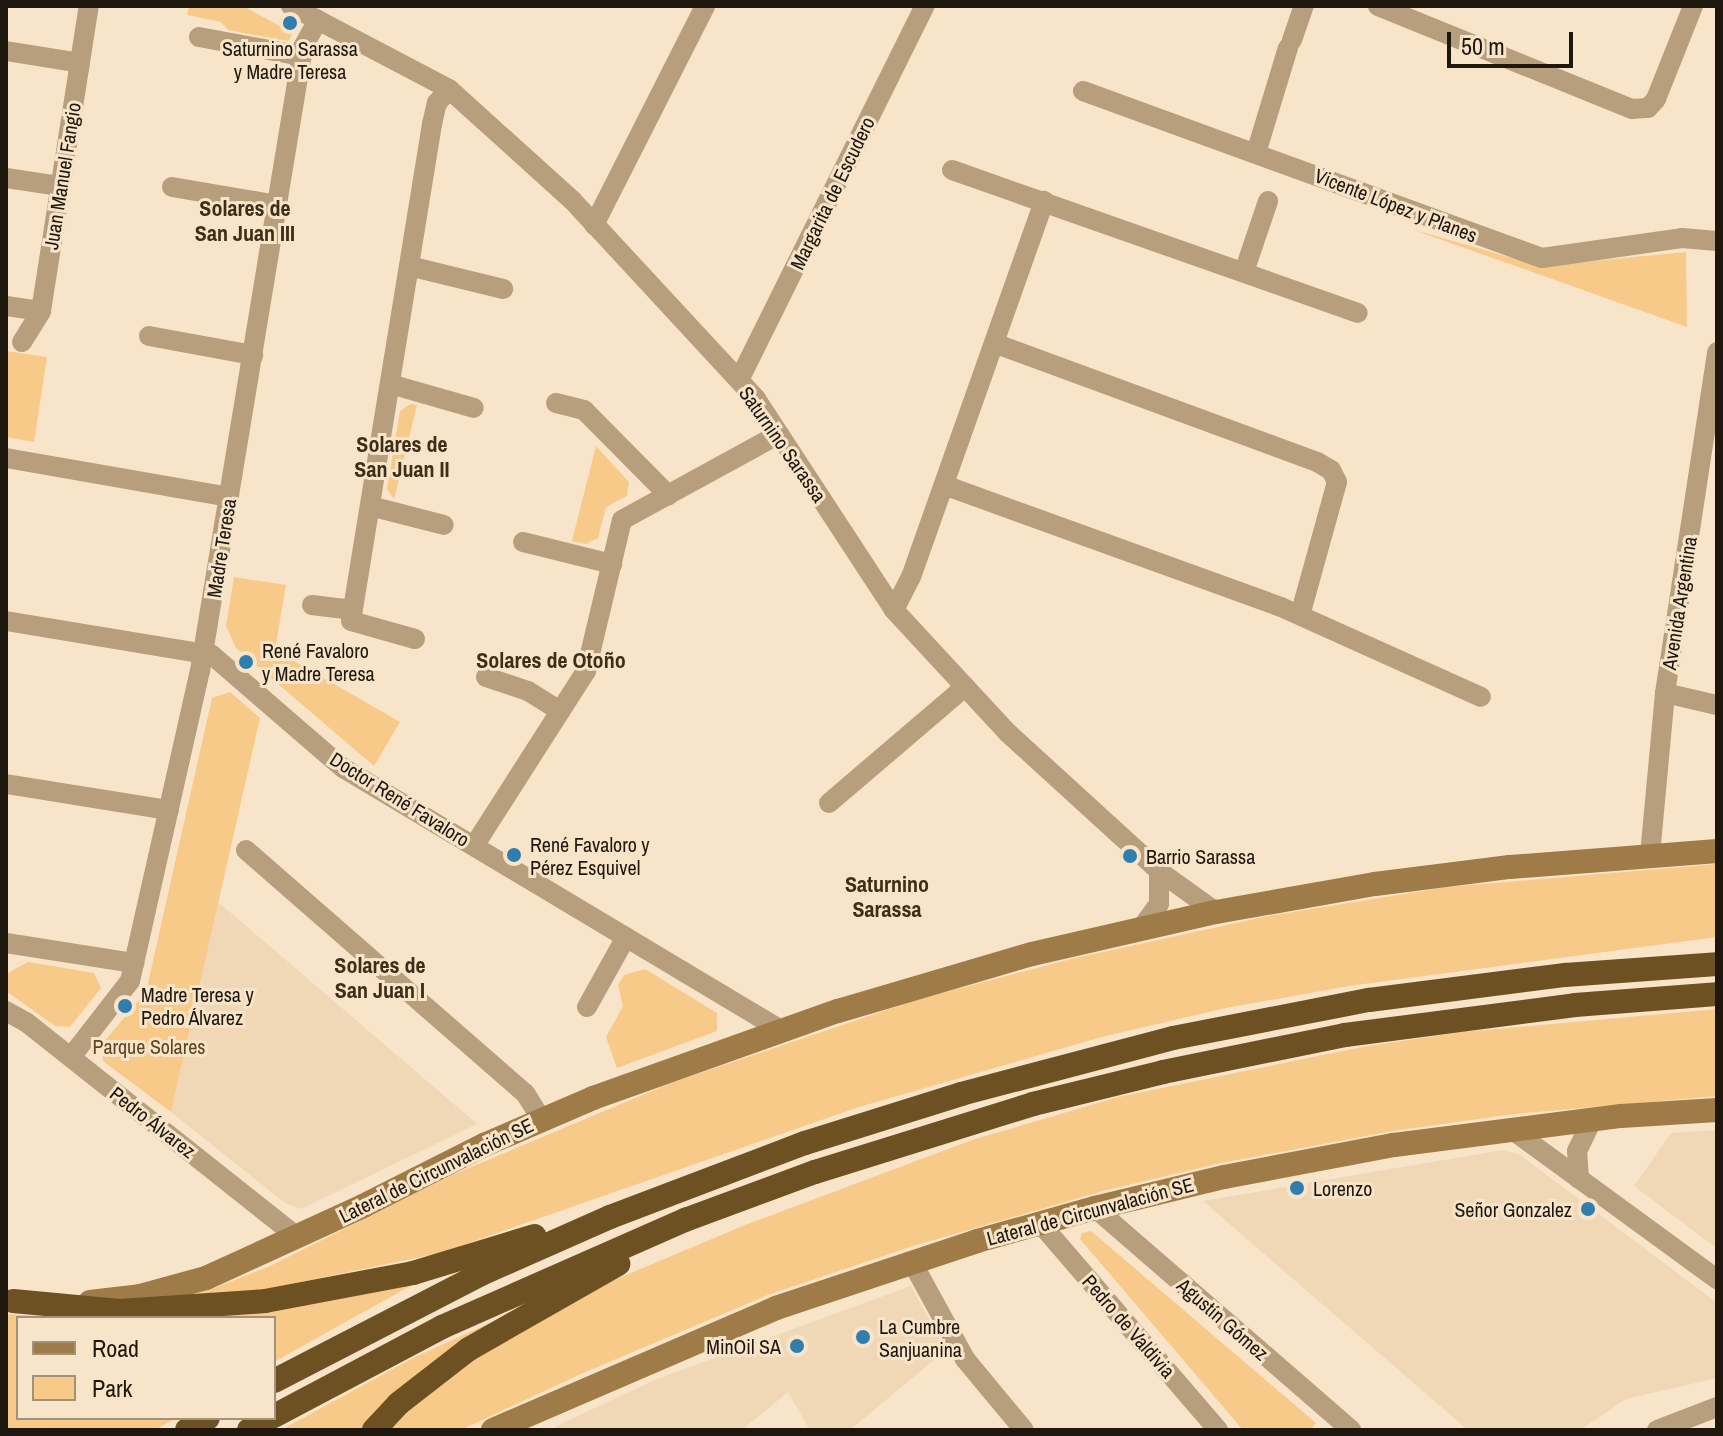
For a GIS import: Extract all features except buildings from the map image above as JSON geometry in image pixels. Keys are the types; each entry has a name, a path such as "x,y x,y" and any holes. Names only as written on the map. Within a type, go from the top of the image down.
{"highway":[{"path":"1565,975 1717,951"},
{"path":"9,1300 83,1310 151,1311 305,1296 454,1262 948,1098 1173,1038 1423,991 1565,975 1717,964"},
{"path":"276,1415 442,1327 568,1269 815,1172 1033,1104 1230,1057 1456,1018 1713,995"},
{"path":"374,1430 398,1404 442,1368 544,1303 604,1270 815,1172"},
{"path":"276,1380 481,1274 670,1192"},
{"path":"187,1430 204,1420"},
{"path":"249,1430 267,1420"}],"street":[{"name":"Juan Manuel Fangio","path":"22,342 41,311 89,6"},
{"name":"Saturnino Sarassa","path":"291,6 449,89 594,225 756,399 894,610 1008,733 1159,871 1216,912"},
{"path":"594,225 705,6"},
{"name":"Margarita de Escudero","path":"739,380 925,6"},
{"path":"1256,153 1304,6"},
{"path":"1378,6 1632,109 1648,108 1656,99 1693,6"},
{"name":"Madre Teresa","path":"71,1057 130,981 203,653 302,56 318,20"},
{"path":"199,37 302,56"},
{"path":"6,51 80,63"},
{"path":"352,616 437,103 449,89"},
{"name":"Vicente López y Planes","path":"1083,91 1542,258 1682,238 1717,241"},
{"path":"952,170 1358,313"},
{"path":"6,178 60,186"},
{"path":"172,187 277,205"},
{"path":"894,610 911,577 1044,201"},
{"path":"1244,272 1268,201"},
{"path":"409,266 503,289"},
{"path":"6,306 41,311"},
{"path":"149,336 253,355"},
{"path":"994,343 1317,462 1331,470 1337,482 1300,615"},
{"name":"Avenida Argentina","path":"1650,855 1665,693 1708,474 1717,352"},
{"path":"390,384 474,408"},
{"path":"556,403 584,410 668,495"},
{"path":"474,846 586,671 622,520 779,434"},
{"path":"6,458 229,497"},
{"path":"944,485 1300,615 1481,697"},
{"path":"370,506 444,525"},
{"path":"523,542 612,564"},
{"path":"312,605 415,639"},
{"name":"Doctor René Favaloro","path":"6,621 212,655 343,768 781,1030"},
{"path":"486,677 528,691 560,711"},
{"path":"829,803 965,687"},
{"path":"1665,693 1717,705"},
{"path":"6,784 169,810"},
{"path":"246,850 525,1093 541,1119"},
{"name":"Lateral de Circunvalación SE","path":"9,1300 68,1304 140,1296 206,1278 541,1119 781,1030 1017,958 1216,912 1442,875 1717,851"},
{"path":"1140,930 1159,904 1159,871"},
{"path":"587,1007 626,937"},
{"path":"6,943 134,963"},
{"name":"Pedro Álvarez","path":"6,1011 26,1022 297,1237"},
{"name":"Lateral de Circunvalación SE","path":"493,1430 522,1424 730,1326 912,1262 1095,1208 1305,1160 1511,1129 1717,1110"},
{"path":"1579,1179 1577,1151 1592,1120"},
{"path":"1511,1129 1717,1279"},
{"name":"Agustín Gómez","path":"1095,1208 1351,1430"},
{"name":"Pedro de Valdivia","path":"1040,1223 1218,1430"},
{"path":"912,1262 965,1359 1024,1430"},
{"path":"1657,1430 1717,1407"}],"shaded area":[{"path":"218,902 477,1124 301,1209 285,1203 171,1112"},
{"path":"1717,1130 1717,1253 1715,1247 1634,1186 1671,1133"},
{"path":"1503,1150 1520,1155 1717,1303 1717,1378 1626,1399 1580,1430 1468,1430 1203,1201"},
{"path":"911,1286 946,1350 850,1430 810,1430 788,1392 742,1430 555,1430 556,1426 657,1379"}],"green space":[{"path":"189,6 243,6 293,33 288,41 228,30 221,22 187,15"},
{"path":"1411,229 1540,266 1686,252 1687,327"},
{"path":"6,351 47,357 34,442 6,437"},
{"path":"410,404 417,405 394,499 387,489 400,411"},
{"path":"596,446 629,482 627,496 606,507 598,538 586,544 572,541"},
{"path":"234,577 286,585 275,650 400,722 374,766 236,648 226,626"},
{"name":"Parque Solares","path":"230,692 260,718 171,1112 103,1061 102,1044 146,992 212,698"},
{"path":"1717,864 1717,937 1349,986 1226,1008 1102,1037 859,1107 440,1253 267,1289 161,1303 212,1289 270,1266 452,1175 671,1083 919,999 1071,959 1268,916 1447,887"},
{"path":"28,962 94,973 101,988 70,1027 55,1026 6,991 6,974"},
{"path":"645,969 717,1013 717,1031 617,1068 606,1037 623,1006 618,985 624,975"},
{"path":"1717,1009 1717,1096 1515,1114 1393,1131 1221,1163 1103,1191 913,1246 768,1295 583,1373 461,1430 388,1430 415,1403 488,1349 612,1281 745,1225 972,1140 1118,1097 1362,1047 1462,1032"},
{"path":"1091,1231 1316,1423 1311,1430 1243,1430 1080,1239 1082,1233"},
{"path":"421,1280 276,1361 276,1316 141,1316"},
{"path":"6,1314 37,1316 16,1316 16,1420 172,1420 155,1430 6,1430"},
{"path":"498,1319 363,1430 281,1430 411,1359"}],"place":[{"name":"Saturnino Sarassa y Madre Teresa","path":"290,23"},
{"name":"René Favaloro y Madre Teresa","path":"246,662"},
{"name":"René Favaloro y Pérez Esquivel","path":"514,855"},
{"name":"Barrio Sarassa","path":"1130,856"},
{"name":"Madre Teresa y Pedro Álvarez","path":"125,1006"},
{"name":"Lorenzo","path":"1297,1188"},
{"name":"Señor Gonzalez","path":"1588,1209"},
{"name":"La Cumbre Sanjuanina","path":"863,1337"},
{"name":"MinOil SA","path":"797,1346"}],"district":[{"name":"Solares de San Juan III","path":"245,220"},
{"name":"Solares de San Juan II","path":"402,456"},
{"name":"Solares de Otoño","path":"551,661"},
{"name":"Saturnino Sarassa","path":"887,896"},
{"name":"Solares de San Juan I","path":"380,978"}]}
